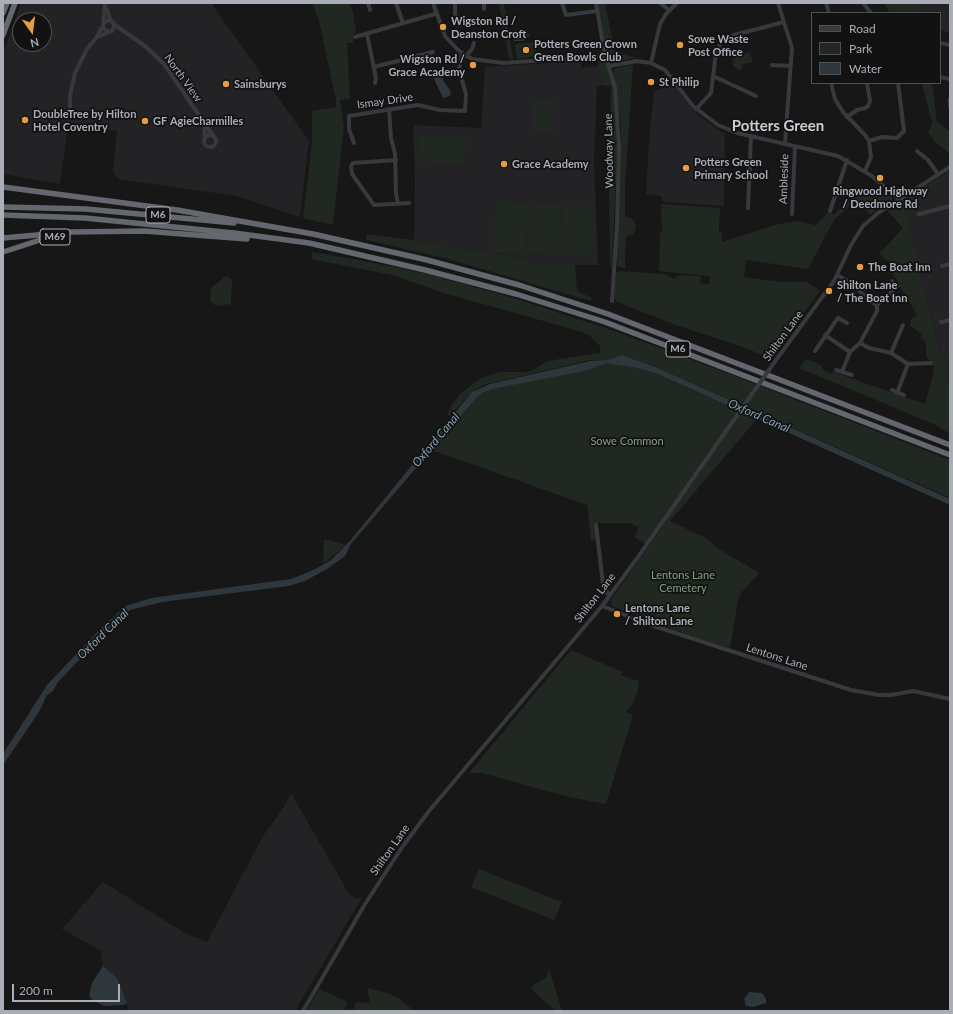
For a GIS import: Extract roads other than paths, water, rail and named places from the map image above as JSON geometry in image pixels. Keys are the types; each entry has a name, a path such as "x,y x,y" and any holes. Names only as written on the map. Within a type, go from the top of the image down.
{"highway":[{"path":"3,13 7,3"},
{"path":"3,35 15,3"},
{"path":"3,188 170,208 313,234"},
{"name":"M6","path":"3,207 86,209 162,216 313,234 427,260 519,285 608,314 950,445"},
{"name":"M6","path":"3,215 85,218 234,233 309,244 440,274 516,294 605,322 950,455"},
{"path":"3,238 71,232 158,232 309,244"},
{"name":"M69","path":"3,252 24,244 52,237 108,232"}],"street":[{"path":"368,3 370,10"},
{"path":"396,3 403,23"},
{"path":"433,3 435,14 444,36 464,55 478,61 494,63 606,56"},
{"path":"455,3 456,15 459,19 460,25"},
{"path":"484,3 484,9"},
{"path":"562,3 566,15 597,11"},
{"name":"Woodway Lane","path":"596,3 606,56 615,88 619,159 617,226 612,301"},
{"path":"660,3 669,10"},
{"path":"652,63 657,32 669,10 677,3"},
{"path":"778,3 791,46 791,66 785,143"},
{"path":"863,3 870,12"},
{"path":"105,5 111,21 125,34"},
{"path":"105,5 104,30 125,34"},
{"path":"355,37 435,14"},
{"path":"459,19 464,18"},
{"path":"70,110 70,96 75,73 87,49 96,38 104,24 111,21"},
{"path":"696,109 711,93 716,52 726,38 784,22"},
{"path":"96,38 110,32 114,25"},
{"name":"North View","path":"125,34 146,46 164,64 214,137"},
{"path":"367,34 377,81"},
{"path":"464,55 472,49 474,43"},
{"path":"374,67 433,52"},
{"name":"Ismay Drive","path":"354,143 349,130 349,116 421,105 440,110 465,111 466,94 459,70 464,55"},
{"path":"609,66 637,61 652,63 668,74 696,109 718,125 751,136 822,152 847,160 865,171 900,200"},
{"path":"772,65 791,66"},
{"path":"713,76 756,96"},
{"path":"831,84 835,99 847,117 869,141 871,157 865,171"},
{"path":"847,117 868,106 870,101 867,84"},
{"path":"869,141 882,137 897,138 904,132 898,84"},
{"path":"950,99 950,106"},
{"path":"389,109 391,139 396,160 396,194 398,203"},
{"path":"204,122 204,144 212,147 216,143 214,137 209,136 205,138"},
{"path":"748,208 751,136"},
{"name":"Ambleside","path":"792,214 795,146"},
{"path":"916,151 928,160 938,174"},
{"path":"396,160 353,163 351,166 353,177 374,205 409,203"},
{"path":"830,211 847,160"},
{"name":"Shilton Lane","path":"303,1011 365,904 414,832 602,606 638,558 837,275 853,242 863,226 878,213 950,167"},
{"path":"919,214 950,206"},
{"path":"942,266 950,264"},
{"path":"837,275 854,285 867,299 877,305"},
{"path":"842,372 850,352 860,343 877,311 877,305 897,286 892,282"},
{"path":"815,350 838,318 847,323"},
{"path":"941,322 950,320"},
{"path":"891,353 903,325"},
{"path":"825,335 850,352"},
{"path":"860,343 869,348 891,353 908,364 931,364"},
{"path":"897,393 908,364"},
{"path":"836,370 852,375"},
{"path":"892,390 904,395"},
{"path":"596,525 600,569 604,590 609,596"},
{"name":"Lentons Lane","path":"602,606 651,625 851,690 891,695 913,691 950,699"}],"water":[{"path":"522,33 530,35 523,41 514,41 513,35"},
{"path":"442,73 443,80 451,92 450,96 443,98 433,77"},
{"name":"Oxford Canal","path":"622,355 658,368 950,499 950,505 655,373 637,368 607,363 584,371 497,388 483,392 476,398 351,544 345,556 327,569 305,581 289,586 162,602 130,610 101,637 58,682 53,691 47,695 39,712 3,765 3,754 47,685 102,627 126,606 151,598 291,579 311,571 330,561 349,542 472,392 490,384 590,361 607,360"},
{"path":"103,966 117,978 127,1003 124,1005 104,1006 91,999 89,995 92,983"},
{"path":"749,992 762,993 766,999 766,1003 754,1007 746,1006 744,999"}],"place":[{"name":"Wigston Rd / Deanston Croft","path":"443,27"},
{"name":"Sowe Waste Post Office","path":"680,45"},
{"name":"Potters Green Crown Green Bowls Club","path":"526,50"},
{"name":"Wigston Rd / Grace Academy","path":"473,65"},
{"name":"St Philip","path":"651,82"},
{"name":"Sainsburys","path":"226,84"},
{"name":"DoubleTree by Hilton Hotel Coventry","path":"25,120"},
{"name":"GF AgieCharmilles","path":"145,121"},
{"name":"Grace Academy","path":"504,164"},
{"name":"Potters Green Primary School","path":"686,168"},
{"name":"Ringwood Highway / Deedmore Rd","path":"880,178"},
{"name":"The Boat Inn","path":"860,267"},
{"name":"Shilton Lane / The Boat Inn","path":"829,291"},
{"name":"Lentons Lane / Shilton Lane","path":"617,614"}],"district":[{"name":"Potters Green","path":"778,126"}],"park label":[{"name":"Sowe Common","path":"627,441"},
{"name":"Lentons Lane Cemetery","path":"683,581"}]}
